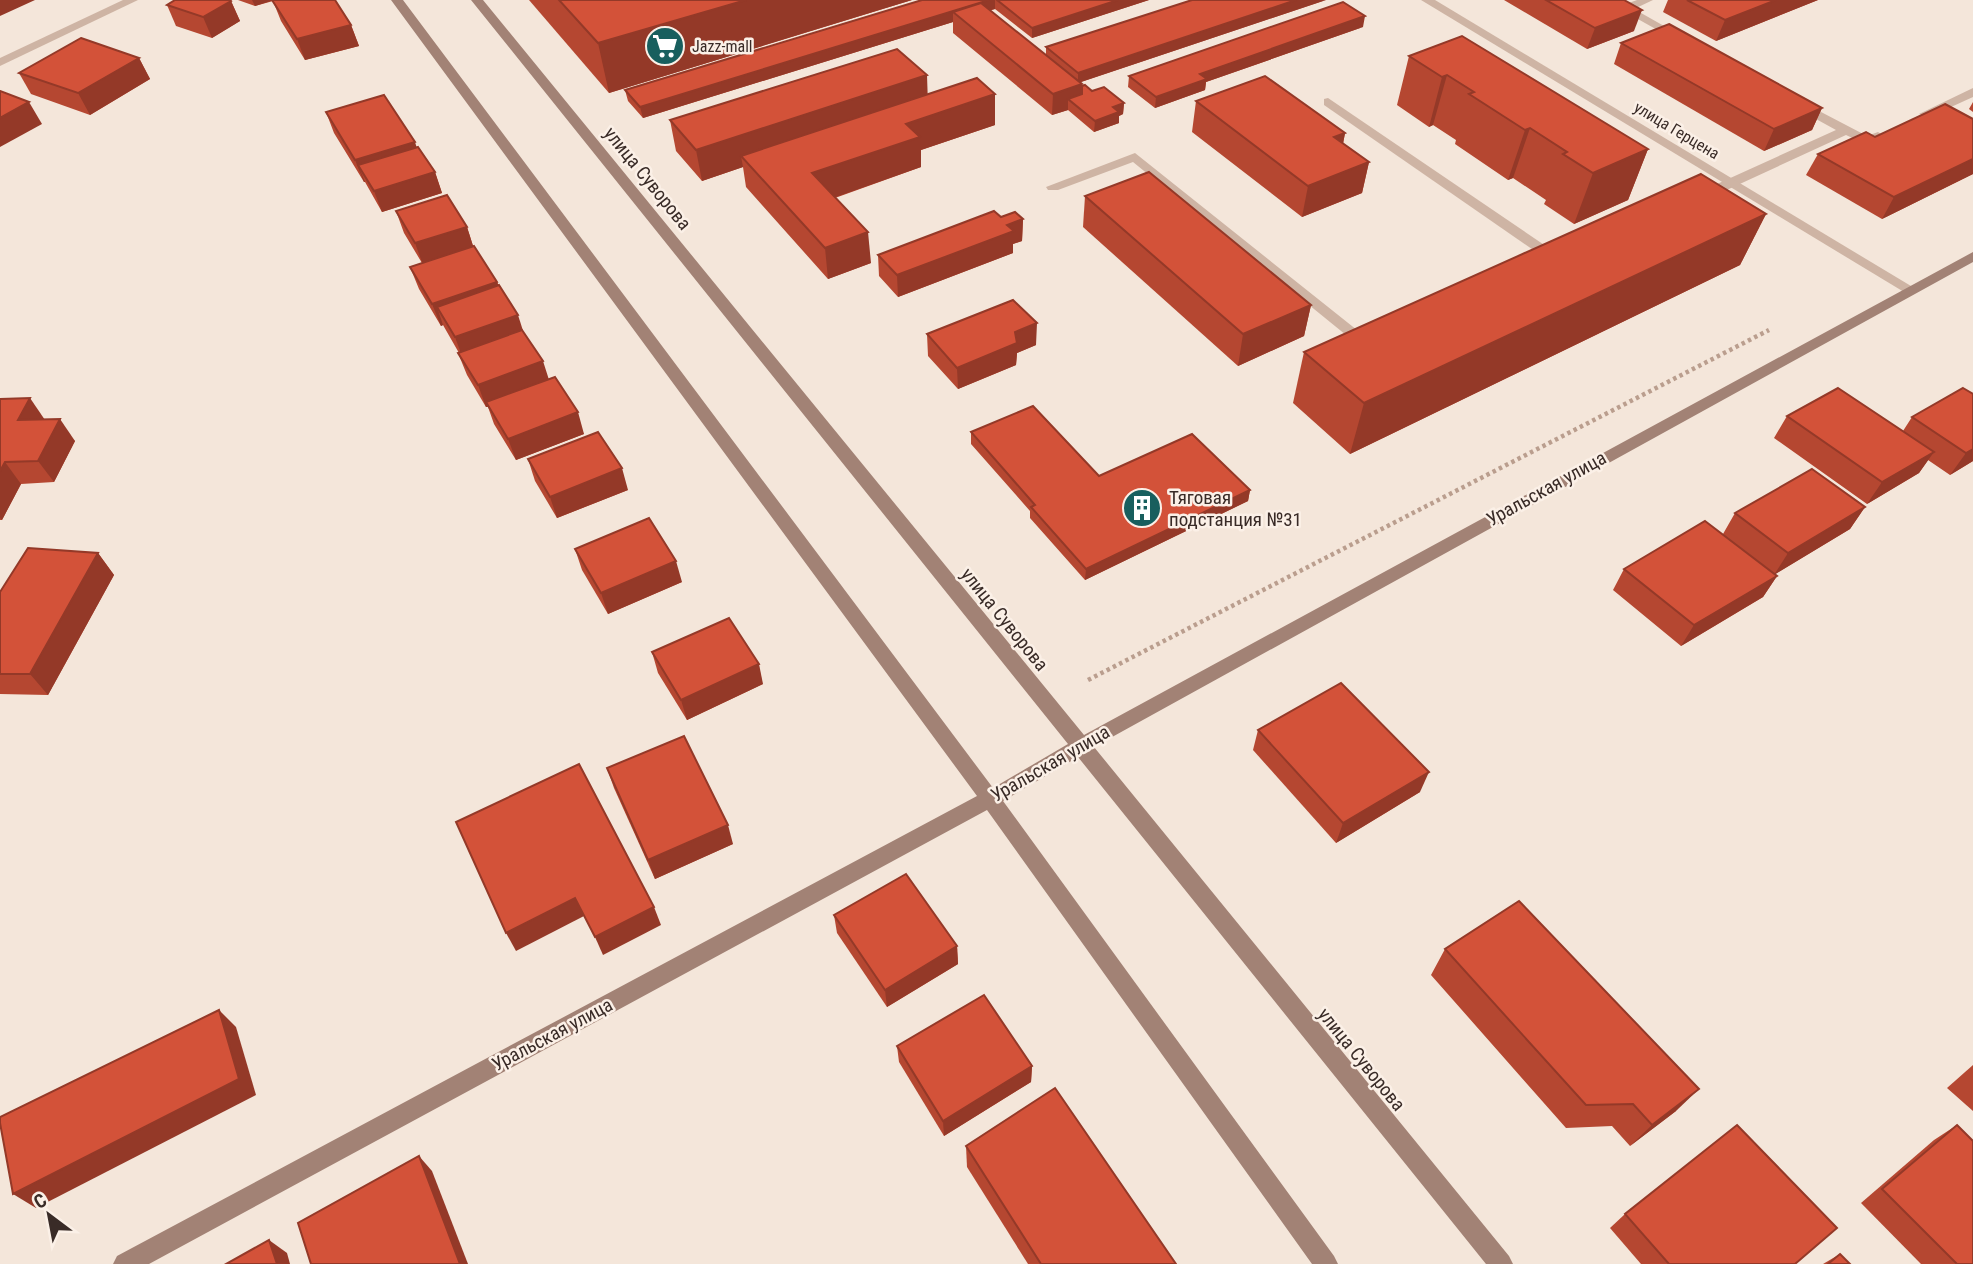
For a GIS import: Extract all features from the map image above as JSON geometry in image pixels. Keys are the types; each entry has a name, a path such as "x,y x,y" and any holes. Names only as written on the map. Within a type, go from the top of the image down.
{"main road":[{"path":"397,0 990,799 1326,1264"},
{"name":"улица Суворова","path":"477,0 1501,1264"},
{"name":"Уральская улица","path":"125,1264 990,799 1081,746 1973,256"}],"street":[{"path":"0,62 132,0"},
{"name":"улица Герцена","path":"1427,0 1909,289"},
{"path":"1610,0 1695,47"},
{"path":"1625,8 1647,0"},
{"path":"1914,119 1973,92"},
{"path":"1788,98 1867,141 1890,130"},
{"path":"1328,102 1560,262"},
{"path":"1682,205 1846,130"},
{"path":"1054,187 1135,157 1370,347"}],"path":[{"path":"1088,680 1770,330"}],"building":[{"path":"175,0 231,1 203,17 167,5"},
{"path":"272,0 335,0 351,25 297,39"},
{"path":"559,0 746,0 598,43"},
{"path":"922,0 989,0 640,107 625,90"},
{"path":"997,0 1118,0 1032,28"},
{"path":"1192,0 1296,0 1078,73 1046,47"},
{"path":"1546,0 1624,0 1642,10 1595,28"},
{"path":"1687,0 1776,0 1725,20"},
{"path":"1343,2 1365,16 1200,74 1207,79 1156,97 1129,76"},
{"path":"981,3 1082,84 1053,94 953,12"},
{"path":"1669,24 1822,108 1774,129 1621,43"},
{"path":"1462,36 1648,149 1593,173 1530,128 1525,130 1469,94 1474,92 1447,75 1442,77 1409,56"},
{"path":"81,38 139,58 78,93 19,73"},
{"path":"897,49 927,75 696,150 670,120"},
{"path":"1265,76 1345,133 1334,137 1369,162 1308,186 1196,101"},
{"path":"977,78 995,94 906,124 920,137 812,173 868,232 825,248 741,156"},
{"path":"1085,85 1092,91 1104,87 1124,103 1113,107 1119,112 1095,121 1068,99 1082,94 1082,86"},
{"path":"0,91 29,102 0,118"},
{"path":"384,95 415,142 355,160 326,112"},
{"path":"1945,104 1973,119 1973,159 1894,197 1818,154 1866,132 1875,137"},
{"path":"418,147 435,172 374,191 358,165"},
{"path":"1149,172 1311,305 1243,334 1085,196"},
{"path":"1701,174 1766,214 1364,403 1304,352"},
{"path":"447,195 467,227 415,243 396,211"},
{"path":"994,211 1001,217 1015,212 1023,219 1007,225 1014,231 897,275 878,255"},
{"path":"474,246 497,282 432,304 410,267"},
{"path":"499,285 518,315 455,337 437,307"},
{"path":"1013,300 1037,323 1015,332 1017,343 957,368 927,334"},
{"path":"522,330 543,361 478,385 458,353"},
{"path":"555,377 578,412 508,439 486,402"},
{"path":"1838,388 1934,452 1882,482 1787,416"},
{"path":"1963,388 1973,394 1973,449 1966,453 1912,417"},
{"path":"30,398 18,420 60,419 38,461 5,462 0,471 0,399"},
{"path":"1033,406 1099,476 1192,434 1250,490 1086,569 1031,507 1035,505 971,432"},
{"path":"598,432 622,468 550,497 528,459"},
{"path":"1812,469 1865,507 1788,553 1735,513"},
{"path":"649,518 676,561 601,593 575,549"},
{"path":"1705,521 1777,576 1694,625 1624,569"},
{"path":"28,548 98,553 30,674 0,674 0,592"},
{"path":"729,618 759,664 681,700 652,652"},
{"path":"1341,683 1429,772 1343,823 1258,730"},
{"path":"684,736 728,825 648,860 607,768"},
{"path":"579,764 654,907 595,937 575,898 506,933 456,822"},
{"path":"906,874 957,946 885,990 834,915"},
{"path":"1519,901 1699,1089 1652,1125 1633,1104 1586,1105 1445,949"},
{"path":"984,995 1032,1066 943,1121 897,1046"},
{"path":"219,1010 239,1079 13,1194 0,1117"},
{"path":"1055,1088 1176,1264 1041,1264 966,1146"},
{"path":"1737,1125 1837,1228 1795,1264 1669,1264 1625,1214"},
{"path":"1957,1125 1973,1141 1973,1264 1957,1264 1882,1189"},
{"path":"419,1156 460,1264 311,1264 298,1223"},
{"path":"269,1240 277,1264 226,1264"},
{"path":"1840,1254 1850,1264 1828,1264"}],"place":[{"name":"Jazz-mall","path":"665,46"},
{"name":"Тяговая подстанция №31","path":"1142,508"}]}
